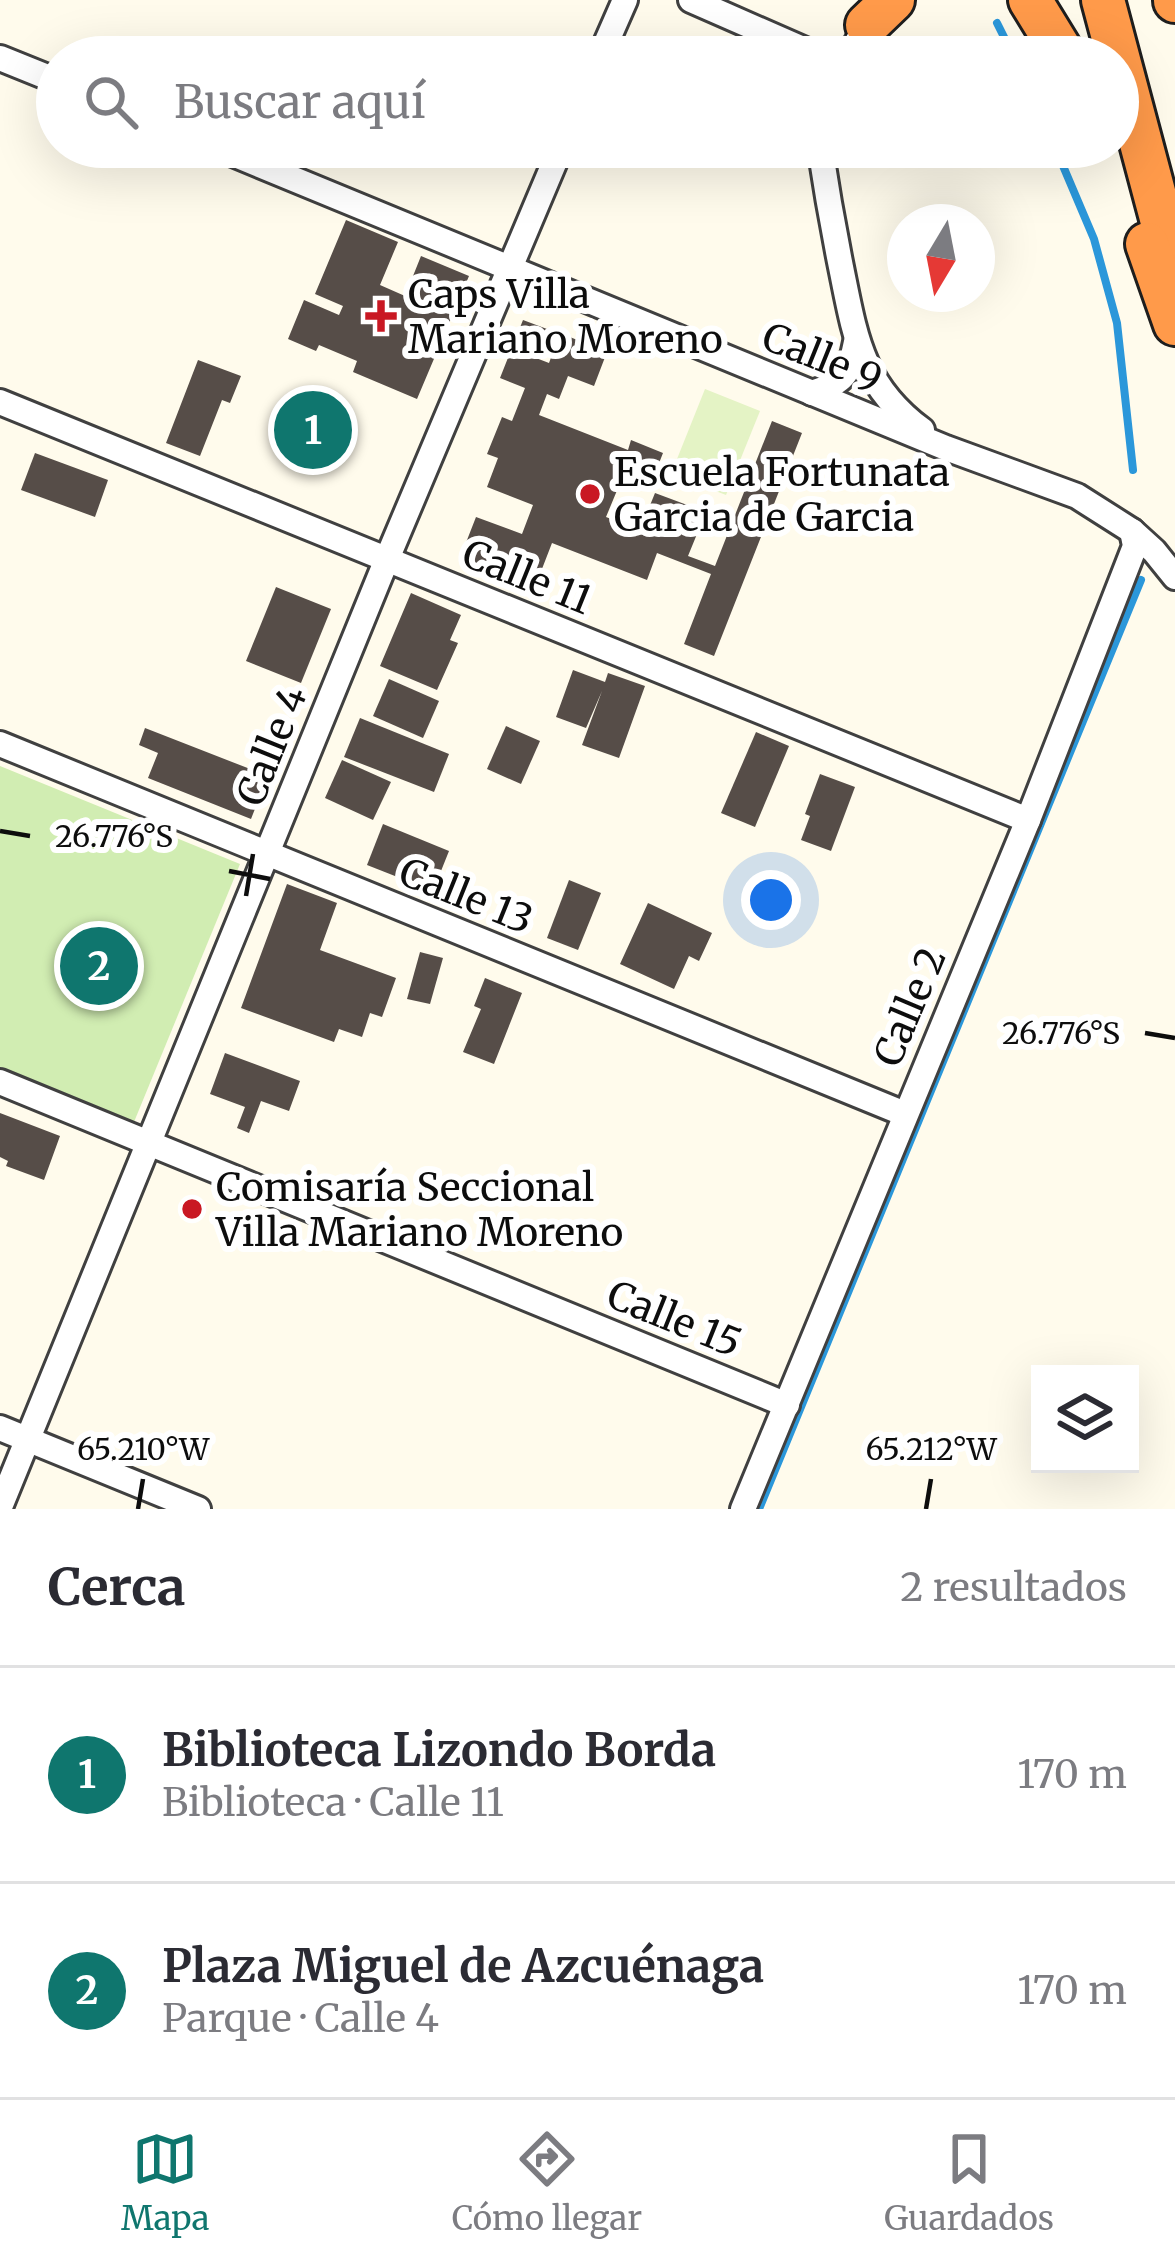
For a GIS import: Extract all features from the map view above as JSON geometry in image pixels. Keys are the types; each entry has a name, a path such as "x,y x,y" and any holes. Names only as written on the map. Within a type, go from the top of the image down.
{"highway":[{"path":"1103,0 1113,36"},
{"path":"1030,4 1051,36"},
{"path":"1139,136 1175,271"},
{"path":"1119,168 1175,324"}],"street":[{"path":"609,36 625,0"},
{"path":"691,0 773,36"},
{"path":"0,58 36,73"},
{"name":"Calle 9","path":"267,168 946,448 1077,496 1132,531 1175,577"},
{"name":"Calle 4","path":"0,1507 552,168"},
{"path":"824,168 856,342 886,397 946,448"},
{"path":"812,393 835,386 844,376 856,342"},
{"name":"Calle 11","path":"0,402 1028,820"},
{"name":"Calle 2","path":"743,1509 1028,820 1135,547 1132,531"},
{"name":"Calle 13","path":"0,744 905,1114"},
{"name":"Calle 15","path":"0,1082 787,1405"},
{"path":"0,1428 198,1509"}],"green space":[{"path":"705,389 760,411 726,495 671,474"},
{"path":"0,766 240,864 134,1122 0,1067"}],"building":[{"path":"346,220 398,242 380,285 405,296 421,256 469,276 417,399 353,372 357,361 319,345 316,351 288,339 304,300 339,315 343,306 315,294"},
{"path":"523,320 547,329 536,358 549,363 560,333 607,352 594,386 568,376 559,399 547,394 539,415 628,450 631,440 663,453 650,486 623,476 606,517 640,530 655,493 706,512 688,556 715,566 772,421 802,433 714,656 684,644 711,574 657,553 647,580 552,543 535,587 460,558 476,517 522,534 533,505 487,487 498,458 487,454 502,417 512,421 525,388 500,378"},
{"path":"198,360 241,376 230,403 222,400 200,456 166,443"},
{"path":"35,453 108,480 95,517 21,490"},
{"path":"276,587 331,609 301,683 246,661"},
{"path":"411,593 461,615 450,640 458,643 437,690 380,666"},
{"path":"573,670 605,682 608,673 645,686 619,758 582,745 602,691 586,728 556,717"},
{"path":"389,679 439,701 423,738 373,716"},
{"path":"360,718 449,754 434,792 344,757"},
{"path":"506,726 540,741 521,784 487,769"},
{"path":"145,728 268,776 251,819 148,778 158,753 139,745"},
{"path":"756,732 789,746 755,827 721,813"},
{"path":"342,760 391,782 373,820 325,798"},
{"path":"820,774 855,787 831,851 801,840"},
{"path":"383,824 449,851 433,891 367,865"},
{"path":"569,880 601,893 578,950 547,938"},
{"path":"287,884 337,903 320,950 396,978 382,1017 370,1013 362,1037 339,1029 334,1042 241,1008"},
{"path":"648,903 712,933 699,961 689,956 674,989 620,964"},
{"path":"420,952 443,958 430,1004 407,999"},
{"path":"485,978 522,993 494,1064 463,1052 481,1009 474,1006"},
{"path":"225,1053 300,1081 289,1111 261,1101 249,1133 237,1128 245,1107 210,1094"},
{"path":"0,1113 60,1136 44,1180 6,1166 8,1161 0,1157"}],"waterway":[{"path":"997,23 1004,36"},
{"path":"1064,168 1094,239 1117,323 1133,470"},
{"path":"759,1509 1141,580"}],"place":[{"name":"Caps Villa Mariano Moreno","path":"381,316"},
{"name":"Biblioteca Lizondo Borda","path":"313,430"},
{"name":"Escuela Fortunata Garcia de Garcia","path":"590,494"},
{"name":"Plaza Miguel de Azcuénaga","path":"99,966"},
{"name":"Comisaría Seccional Villa Mariano Moreno","path":"192,1209"}]}
